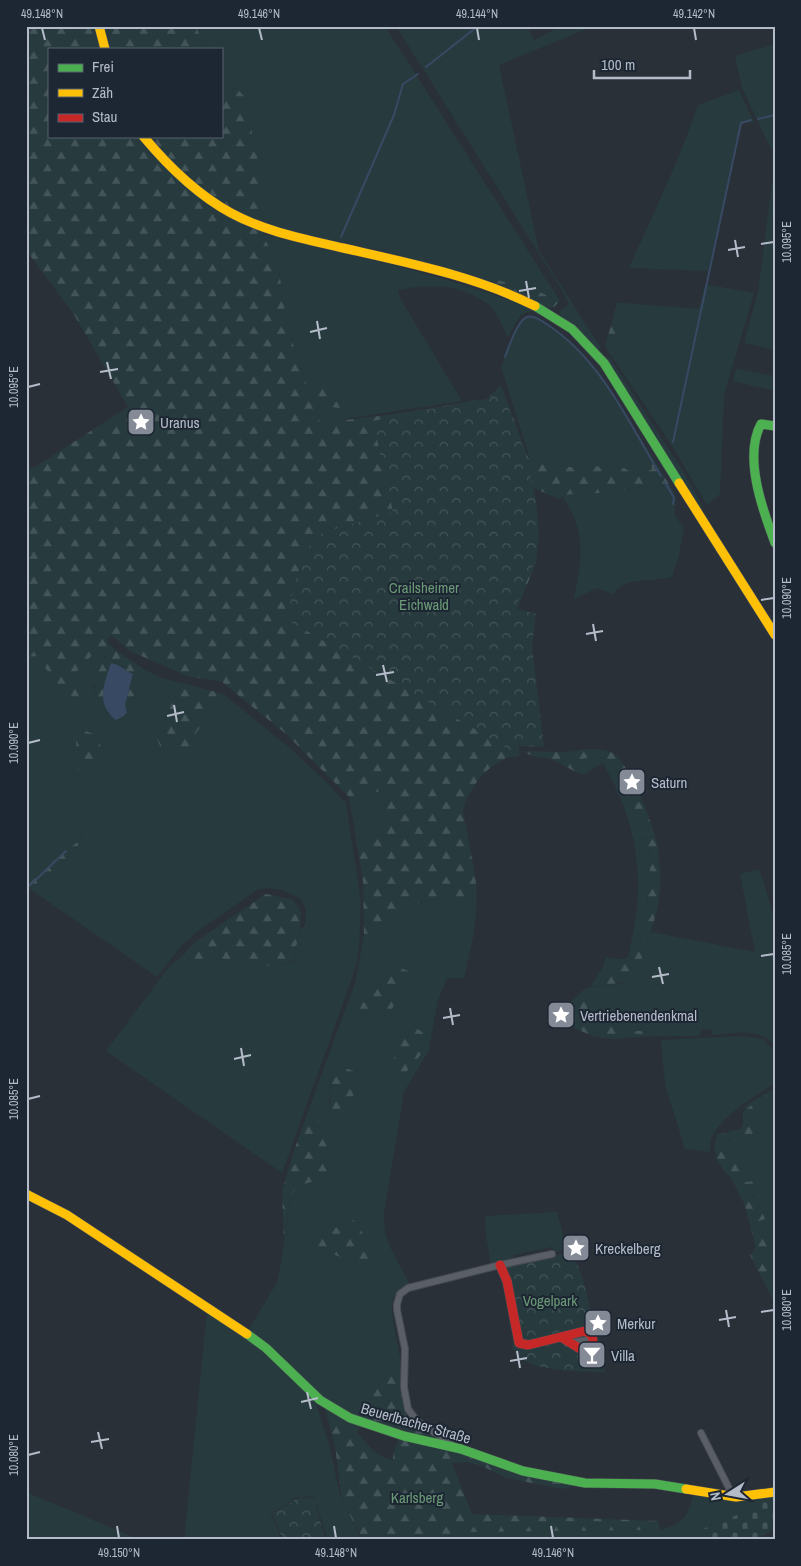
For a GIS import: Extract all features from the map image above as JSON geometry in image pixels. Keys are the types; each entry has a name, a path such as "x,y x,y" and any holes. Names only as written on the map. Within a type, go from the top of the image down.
{"street":[{"path":"99,26 105,48"},
{"path":"145,138 180,178 211,201 247,221 308,240 478,282 534,305 568,325 604,363 775,634"},
{"path":"775,426 761,424 758,428 754,453 756,485 775,544"},
{"name":"Beuerlbacher Straße","path":"26,1194 67,1215 246,1332 266,1348 320,1400 350,1418 404,1436 460,1449 524,1471 585,1483 655,1484 736,1497 775,1492"},
{"path":"460,1449 417,1421 408,1409 404,1387 405,1349 396,1304 400,1294 408,1288 552,1254"},
{"path":"500,1265 507,1281 517,1338 521,1345 565,1340 587,1331 591,1332 594,1348 587,1351 579,1349 565,1340"},
{"path":"701,1434 731,1492 736,1497"}],"green space":[{"path":"26,26 196,26 205,48 48,48 48,138 222,138 222,86 238,90 247,99 260,169 260,208 263,234 279,270 284,306 293,344 308,388 332,386 341,408 331,407 321,399 313,399 321,425 338,423 338,414 345,414 345,420 487,399 501,385 528,458 547,466 624,468 637,476 652,469 649,452 669,484 614,492 563,495 563,497 558,499 532,487 539,531 536,563 517,609 515,748 520,756 506,758 491,767 480,777 466,799 463,812 475,874 477,897 465,902 455,901 447,897 407,905 385,934 364,935 363,881 356,840 379,835 387,790 349,797 286,734 222,682 188,676 162,665 130,651 111,635 106,641 114,649 145,670 127,713 125,705 133,675 121,665 104,702 108,714 102,709 96,696 96,679 106,657 100,647 73,675 81,702 76,711 37,656 26,657 26,468 35,467 128,407 73,313 26,250"},
{"path":"196,26 385,26 560,301 530,288 494,284 375,249 356,247 263,223 260,208 260,169 250,128 247,99 238,90 222,86 222,48 205,48"},
{"path":"396,26 527,26 534,40 561,26 594,26 499,65 539,251 601,348 599,351 588,338 559,314 569,304 563,292"},
{"path":"775,44 775,151 771,149 742,88 735,56"},
{"path":"739,90 754,122 742,124 708,271 629,268 674,167 698,105"},
{"path":"775,159 775,350 744,343 758,292"},
{"path":"263,234 438,277 472,287 540,312 527,312 523,314 508,337 494,310 481,299 470,294 447,287 434,286 398,290 400,298 462,401 344,419 345,414 338,414 338,423 321,425 312,399 321,399 331,407 308,388 293,344 284,306 279,270"},
{"path":"497,280 530,288 560,301 554,307 548,308 494,284"},
{"path":"705,284 754,293 724,395 720,494 707,505 671,444 610,354 616,333 619,311 624,303 699,309"},
{"path":"617,303 624,303 619,311 616,333 610,354 605,347"},
{"path":"529,316 536,316 573,343 600,373 649,452 652,469 637,476 589,466 547,466 530,459 501,367 522,320"},
{"path":"606,356 610,358 683,471 704,509 700,509 604,359"},
{"path":"736,369 775,376 775,391 733,381"},
{"name":"Crailsheimer Eichwald","path":"500,385 527,459 536,501 539,534 532,569 515,608 536,614 532,647 544,747 519,746 519,755 286,619 304,554 314,540 324,532 393,512 373,421 476,400 485,405"},
{"path":"669,484 675,497 675,516 684,528 679,555 672,577 625,584 614,594 597,588 574,599 581,547 572,512 562,495 614,492"},
{"path":"100,646 106,657 93,687 103,710 106,712 127,713 145,670 162,678 182,683 156,736 193,736 223,694 290,748 346,803 361,902 357,962 282,1173 106,1051 169,967 184,954 192,961 226,959 276,967 293,961 300,930 305,925 306,910 301,899 280,890 269,888 257,890 198,931 181,946 157,977 30,889 67,859 86,835 26,886 26,657 36,655 81,702 73,675"},
{"path":"182,683 223,694 194,736 196,755 162,751 156,736"},
{"path":"83,730 96,735 101,746 102,759 93,774 78,770 76,742 78,731"},
{"path":"588,749 602,750 614,754 633,780 655,836 660,875 657,910 638,969 625,981 591,987 604,971 635,957 646,922 650,867 648,847 618,772 607,759 589,757 583,759 578,773 549,758 533,756 521,751 566,752"},
{"path":"589,757 607,759 618,772 648,847 650,867 646,922 635,957 604,971 591,985 603,967 606,957 620,959 628,957 638,897 638,871 633,839 624,807 603,763 582,775 578,773 583,759"},
{"path":"387,790 379,835 356,840 349,797"},
{"path":"89,832 67,859 26,892 26,886"},
{"path":"759,869 775,923 775,1046 762,1036 754,1034 713,1035 711,1030 702,1029 699,1036 652,1036 649,1031 632,1030 616,1026 587,1010 588,993 586,988 622,983 638,968 651,932 755,952 740,874"},
{"path":"266,894 293,900 301,912 300,930 293,960 276,967 226,959 192,961 184,954 195,942"},
{"path":"447,897 458,902 465,902 477,897 474,933 464,978 447,978 437,1003 429,1050 404,1092 384,1213 385,1233 390,1247 410,1285 397,1293 392,1307 401,1372 392,1371 362,1391 342,1411 325,1400 251,1333 250,1328 277,1282 290,1197 298,1186 312,1182 332,1136 309,1109 355,983 364,935 385,934 407,905","holes":["377,983 388,1017 378,1011 368,1016 359,1033 354,1027 362,1003 370,1000","334,1063 358,1073 329,1105 330,1085"]},
{"path":"401,968 408,971 389,1017 378,1011 368,1016 359,1034 353,1027 362,1003 370,1000 377,983"},
{"path":"586,988 588,993 588,1010 617,1026 632,1030 649,1031 652,1036 611,1039 593,1036 572,1027 551,1023 557,1014"},
{"path":"417,1029 427,1034 427,1047 403,1076 394,1065 394,1053 403,1036"},
{"path":"741,1036 763,1039 775,1052 775,1084 738,1108 721,1124 711,1140 710,1152 685,1149 665,1085 661,1040"},
{"path":"334,1063 358,1073 350,1110 334,1115 330,1096"},
{"path":"775,1088 775,1299 759,1251 745,1192 722,1169 716,1135 743,1128 745,1106"},
{"path":"775,1091 775,1104 749,1112 755,1133 725,1143 729,1161 738,1159 745,1182 755,1181 765,1219 759,1221 764,1239 775,1237 775,1248 763,1257 775,1292 774,1302 750,1255 756,1247 744,1203 732,1180 717,1160 714,1144 719,1134 739,1132 743,1124 743,1112 759,1099"},
{"path":"309,1109 332,1136 332,1176 298,1186 290,1197 284,1239 282,1191"},
{"path":"557,1212 566,1245 560,1251 554,1253 552,1247 513,1255 514,1260 491,1265 486,1237 485,1216"},
{"path":"356,1219 376,1263 356,1265 317,1246 314,1237"},
{"name":"Vogelpark","path":"571,1252 586,1290 591,1314 591,1329 599,1330 605,1372 561,1370 538,1366 520,1358 511,1345 518,1345 521,1342 502,1266"},
{"path":"207,1311 253,1340 315,1401 329,1444 339,1490 336,1492 339,1491 342,1501 362,1540 328,1540 313,1496 295,1498 271,1514 282,1540 184,1540"},
{"name":"Karlsberg","path":"392,1371 401,1372 405,1412 418,1427 443,1440 523,1471 585,1483 562,1489 507,1478 482,1466 467,1462 452,1463 472,1514 658,1521 660,1530 464,1532 471,1540 363,1540 342,1501 335,1446 325,1408 337,1415 362,1391","holes":["363,1427 399,1438 393,1454 393,1460 377,1453 357,1432 359,1428"]},
{"path":"26,1492 141,1540 26,1540"},
{"path":"693,1494 732,1501 753,1501 749,1510 698,1531 701,1540 471,1540 463,1532 660,1530 674,1525 687,1514"},
{"path":"775,1495 775,1529 756,1540 701,1540 698,1531 749,1510 753,1501"},
{"path":"313,1497 326,1540 283,1540 272,1514 296,1499"}],"water":[{"path":"111,663 133,674 125,705 127,713 116,720 109,714 103,700 104,686"}],"waterway":[{"path":"426,67 478,26"},
{"path":"341,237 394,115 403,84 418,74"},
{"path":"758,119 775,115"},
{"path":"673,442 741,123 751,120"},
{"path":"505,357 520,324 527,317 538,319 567,339 599,374 661,476"},
{"path":"665,482 674,498 673,504"},
{"path":"26,889 66,851"}],"traffic: fast":[{"path":"535,306 572,329 604,363 679,483"},
{"path":"775,426 761,424 756,437 754,452 757,484 765,516 775,543"},
{"path":"247,1334 266,1348 320,1400 350,1418 404,1436 461,1449 523,1471 585,1483 655,1484 686,1489"}],"traffic: slow":[{"path":"99,26 105,48"},
{"path":"145,138 162,158 194,188 244,220 286,234 465,278 535,306"},
{"path":"679,483 775,635"},
{"path":"26,1194 67,1215 247,1334"},
{"path":"686,1489 736,1497 775,1492"}],"traffic: jam":[{"path":"500,1265 507,1281 519,1343 528,1345 585,1331 592,1335 594,1348 582,1350 561,1337"}],"place":[{"name":"Uranus","path":"141,422"},
{"name":"Saturn","path":"632,782"},
{"name":"Vertriebenendenkmal","path":"561,1015"},
{"name":"Kreckelberg","path":"576,1248"},
{"name":"Merkur","path":"598,1323"},
{"name":"Villa","path":"592,1355"}]}
